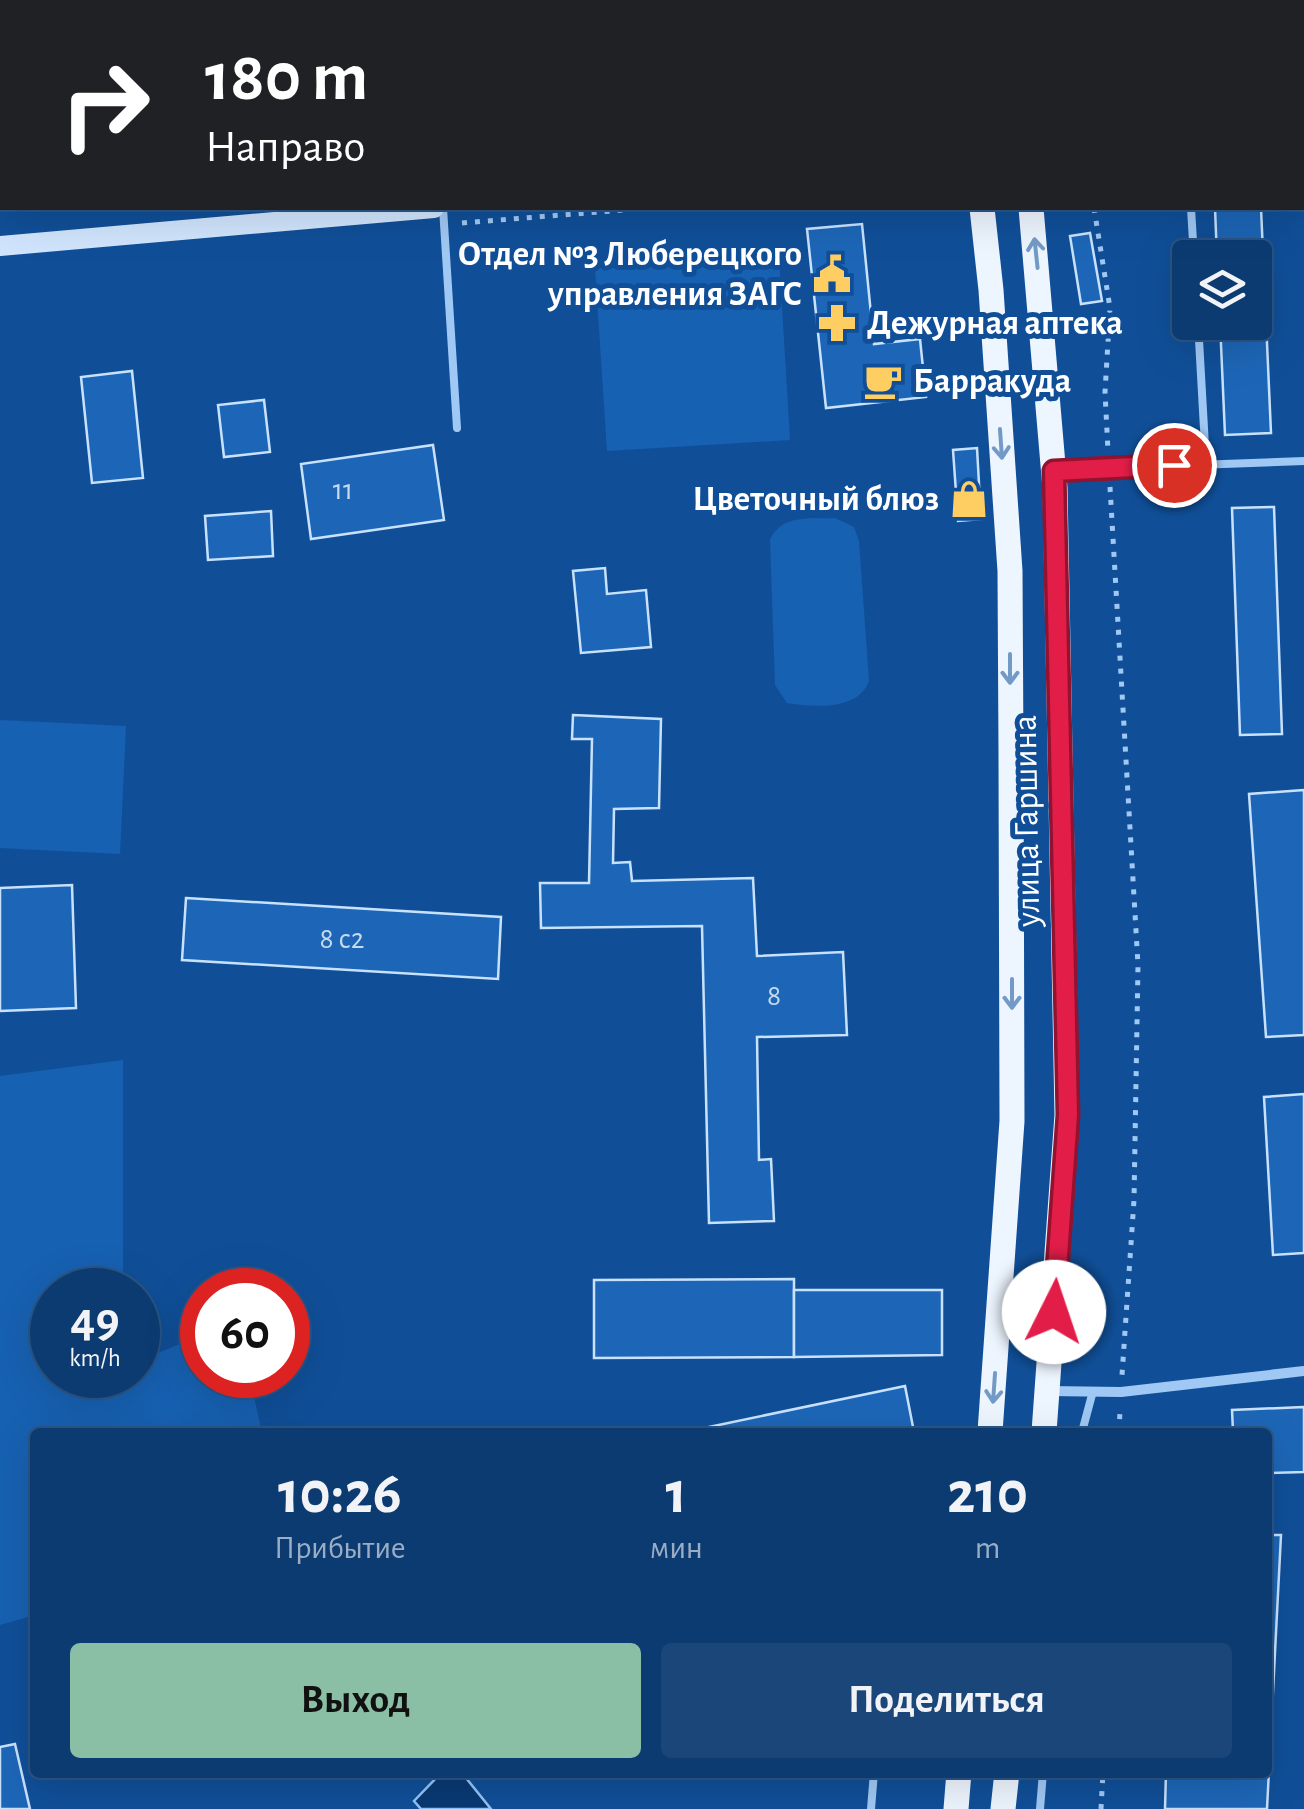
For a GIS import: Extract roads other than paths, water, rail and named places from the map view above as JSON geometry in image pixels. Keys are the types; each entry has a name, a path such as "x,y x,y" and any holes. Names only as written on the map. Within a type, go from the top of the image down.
{"main road":[{"name":"улица Гаршина","path":"982,210 1010,572 1011,698 1012,1121 990,1428"},
{"name":"улица Гаршина","path":"1031,210 1054,471 1068,1115 1044,1428"},
{"path":"956,1809 959,1778"},
{"path":"1003,1809 1006,1778"}],"street":[{"path":"0,246 411,210"},
{"path":"1048,1391 1121,1392 1304,1371"}],"lane":[{"path":"444,210 457,428"},
{"path":"1191,210 1193,240"},
{"path":"1199,340 1206,464"},
{"path":"1054,471 1304,461"},
{"path":"1083,1428 1093,1391"},
{"path":"871,1809 874,1778"},
{"path":"1040,1809 1043,1778"}],"place":[{"name":"Отдел №3 Люберецкого управления ЗАГС","path":"832,274"},
{"name":"Дежурная аптека","path":"837,323"},
{"name":"Барракуда","path":"883,381"},
{"name":"Цветочный блюз","path":"969,499"}]}
